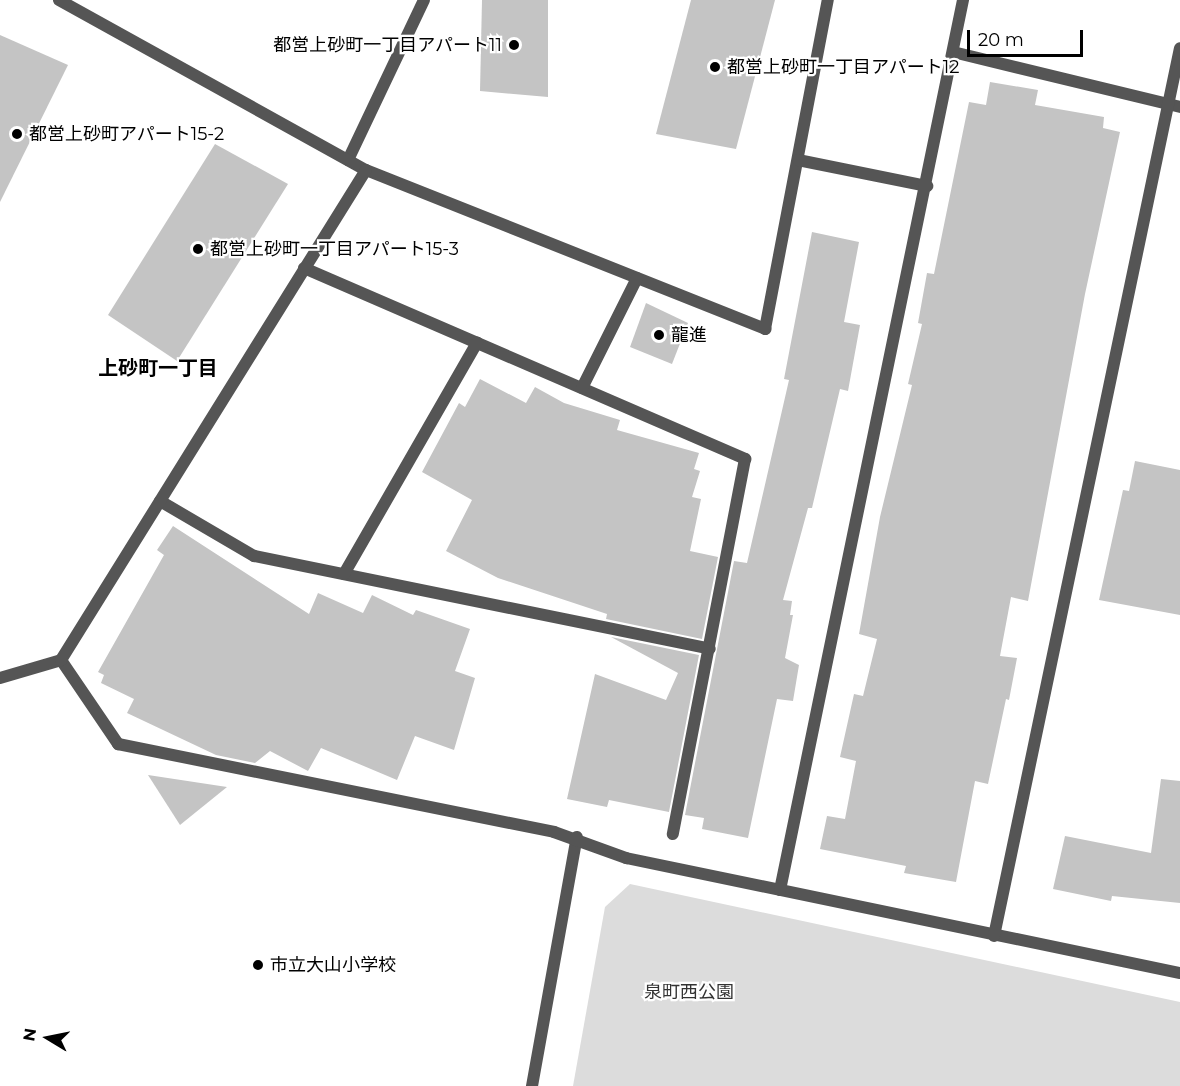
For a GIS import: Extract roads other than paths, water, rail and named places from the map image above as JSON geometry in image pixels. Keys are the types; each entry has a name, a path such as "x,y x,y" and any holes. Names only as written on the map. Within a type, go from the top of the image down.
{"street":[{"path":"59,0 366,170 765,329 828,0"},
{"path":"348,160 424,0"},
{"path":"780,890 927,186 963,0"},
{"path":"994,936 1174,106 1180,48"},
{"path":"953,52 1174,106"},
{"path":"798,160 927,186"},
{"path":"0,678 61,660 366,170"},
{"path":"304,268 745,459 673,834"},
{"path":"582,388 637,278"},
{"path":"344,574 477,343"},
{"path":"160,501 254,556 710,649"},
{"path":"61,660 118,744 577,837 626,858 1180,973"},
{"path":"532,1086 577,837"}],"place":[{"name":"都営上砂町一丁目アパート11","path":"514,45"},
{"name":"都営上砂町一丁目アパート12","path":"715,67"},
{"name":"都営上砂町アパート15-2","path":"17,134"},
{"name":"都営上砂町一丁目アパート15-3","path":"198,249"},
{"name":"龍進","path":"659,335"},
{"name":"市立大山小学校","path":"258,965"}],"district":[{"name":"上砂町一丁目","path":"158,368"}],"park label":[{"name":"泉町西公園","path":"689,992"}]}
